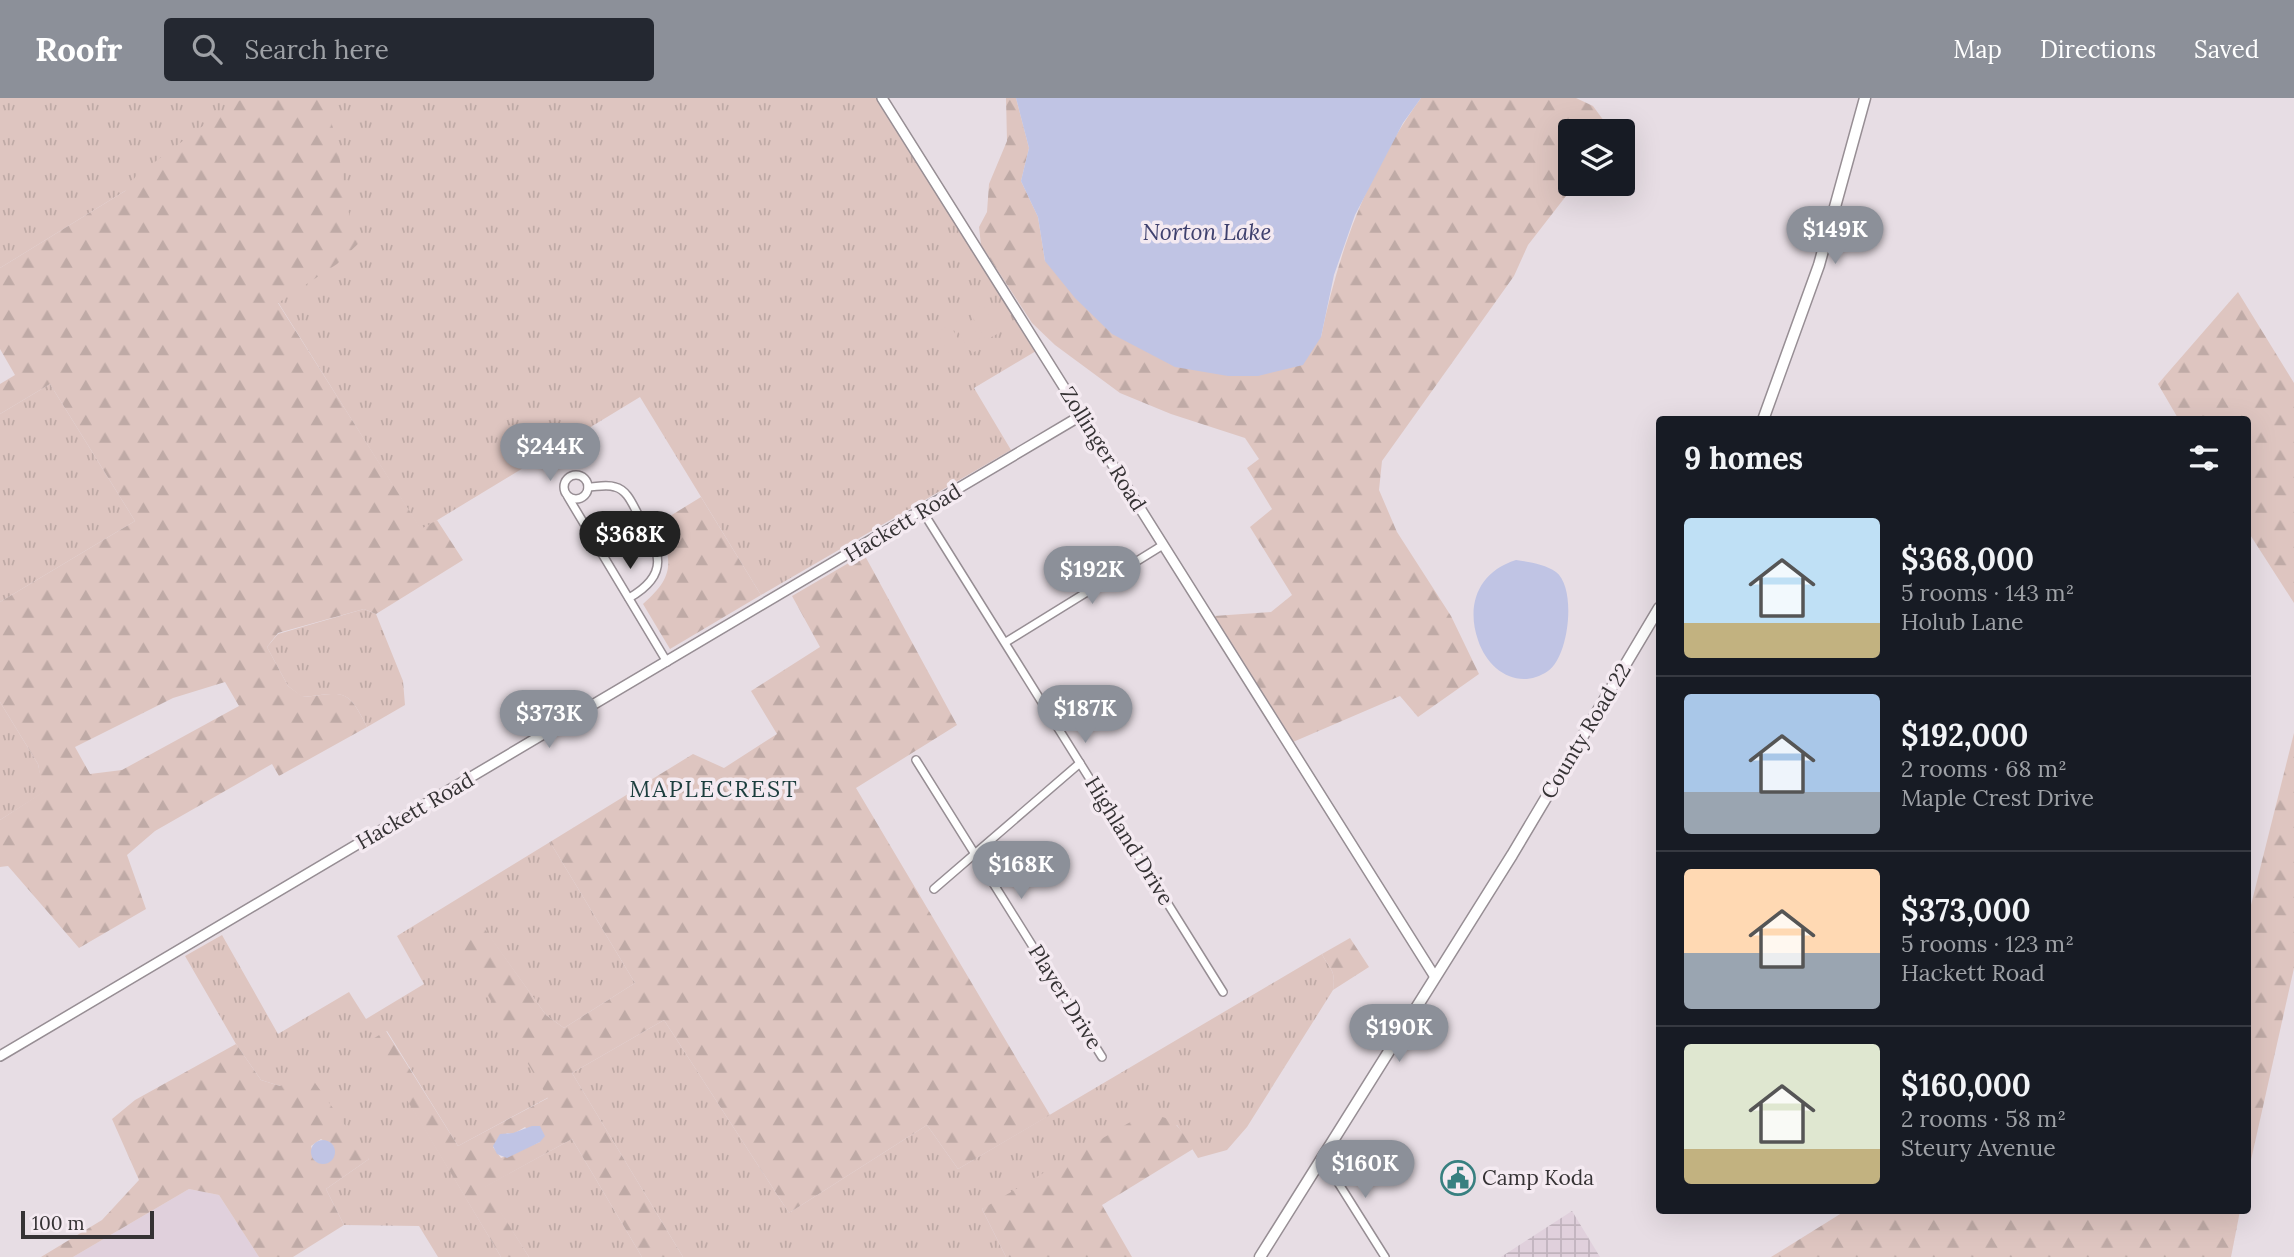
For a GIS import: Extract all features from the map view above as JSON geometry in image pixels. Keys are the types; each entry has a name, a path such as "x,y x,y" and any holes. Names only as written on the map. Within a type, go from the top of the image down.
{"main road":[{"path":"1764,416 1819,265 1865,98"},
{"name":"County Road 22","path":"1260,1257 1512,855 1656,613"}],"street":[{"name":"Zollinger Road","path":"882,98 1435,977"},
{"name":"Hackett Road","path":"0,1056 923,512 1082,415"},
{"path":"588,487 581,476 570,477 564,486 667,663"},
{"path":"588,487 615,486 626,493 658,549 659,560 651,583 629,598"},
{"path":"568,497 580,498 588,487"},
{"name":"Highland Drive","path":"923,512 1223,992"},
{"path":"1006,642 1163,545"},
{"name":"Player Drive","path":"916,760 1102,1057"},
{"path":"934,889 1080,763"},
{"path":"1322,1157 1385,1257"}],"shaded area":[{"path":"189,1189 219,1195 259,1257 73,1257"},
{"path":"1572,1211 1600,1257 1501,1257"}],"green space":[{"path":"0,98 882,98 990,268 1036,351 974,388 1011,450 761,595 640,397 421,530 185,154 0,268"},
{"path":"247,98 318,98 326,110 336,137 348,210 360,242 337,264 278,303 421,529 437,520 463,560 376,614 364,609 278,633 267,647 288,686 303,697 336,694 349,699 367,727 279,776 272,764 155,831 127,855 146,909 79,948 8,866 0,867 0,820 43,792 38,764 0,702 0,602 135,521 50,384 0,414 0,384 15,375 0,349 0,268 125,191 136,176 235,102","holes":["225,682 239,706 122,770 90,774 75,747 173,698"]},
{"path":"1006,98 1016,98 1029,148 1021,181 1038,217 1045,261 1321,337 1337,273 1358,212 1386,154 1421,98 1576,98 1593,106 1603,119 1558,119 1558,196 1566,196 1528,245 1514,276 1382,461 1379,490 1397,532 1451,616 1479,674 1418,717 1400,696 1293,742 1214,616 1271,612 1292,595 1250,527 1272,509 1247,468 1259,459 1245,438 1171,414 1120,393 1055,345 1032,323 981,245 979,227 987,212 989,184 1007,141"},
{"path":"2238,292 2294,383 2294,603 2251,536 2251,416 2177,416 2158,384"},
{"path":"983,305 999,333 986,340 970,313"},
{"path":"966,315 982,343 982,348 974,352 969,350 953,323"},
{"path":"950,325 966,352 963,354 965,358 958,362 953,360 937,332"},
{"path":"50,384 135,521 0,602 0,414"},
{"path":"701,497 761,595 670,649 643,604 661,585 668,567 666,548 657,524"},
{"path":"864,554 957,725 856,788 1050,1115 958,1169 927,1125 789,1213 664,1020 572,1073 683,1257 642,1257 572,1139 485,1187 529,1257 501,1257 371,1040 386,1031 458,1146 548,1098 459,946 484,928 546,1015 564,1028 635,983 550,842 693,754 724,768 777,734 751,691 820,647 792,596","holes":["525,1127 540,1142 501,1158 493,1147 507,1133 513,1134"]},
{"path":"364,609 376,614 403,681 405,705 367,727 354,705 343,695 302,697 288,686 267,647 278,634"},
{"path":"0,702 38,764 44,792 0,820"},
{"path":"2294,733 2294,968 2251,1160 2251,905"},
{"path":"550,842 635,983 564,1028 546,1015 484,929 460,946 549,1097 458,1146 387,1031 372,1040 501,1257 438,1257 419,1226 344,1225 326,1189 369,1159 280,1086 261,1080 236,1044 185,956 222,935 278,1034 349,992 366,1019 424,984 397,936"},
{"path":"1350,938 1369,967 1333,990 1333,973 1322,954"},
{"path":"1322,954 1333,973 1333,990 1247,1127 1227,1150 1198,1158 1177,1125 982,1209 1006,1257 683,1257 572,1073 664,1020 789,1213 927,1125 958,1169"},
{"path":"236,1044 261,1080 280,1086 308,1073 369,1159 326,1189 344,1225 293,1257 259,1257 219,1195 189,1189 73,1257 41,1257 102,1220 139,1180 112,1119 135,1100","holes":["321,1139 334,1147 316,1162 311,1146"]},
{"path":"1148,1115 1165,1118 1176,1124 1193,1149 1102,1205 1132,1257 1006,1257 982,1209 1132,1121"},
{"path":"572,1139 642,1257 529,1257 484,1187"},
{"path":"1840,1214 2239,1214 2231,1257 1771,1257"}],"water":[{"name":"Norton Lake","path":"1016,98 1421,98 1403,123 1355,215 1334,275 1321,337 1303,365 1258,376 1228,376 1175,367 1112,334 1075,298 1045,261 1038,217 1021,181 1029,148"},
{"path":"1516,560 1552,569 1563,580 1567,592 1568,622 1561,652 1548,671 1526,679 1506,675 1489,661 1478,640 1475,627 1475,602 1484,581 1503,565"},
{"path":"540,1126 545,1136 540,1142 507,1158 497,1154 493,1146 500,1134 513,1133"},
{"path":"323,1140 332,1143 335,1152 332,1161 323,1164 314,1161 311,1152 314,1143"}],"place":[{"name":"Camp Koda","path":"1458,1178"}],"district":[{"name":"MAPLECREST","path":"714,789"}]}
